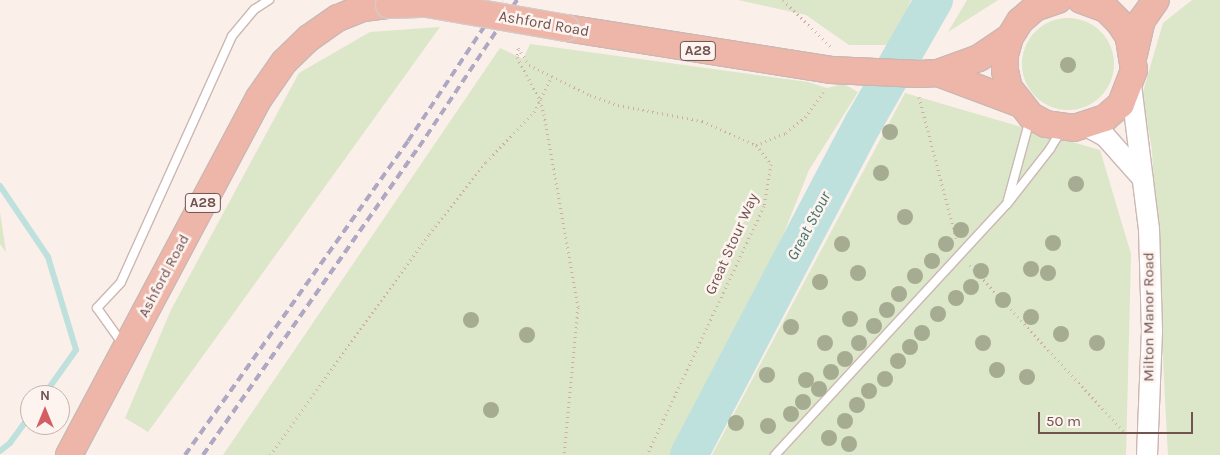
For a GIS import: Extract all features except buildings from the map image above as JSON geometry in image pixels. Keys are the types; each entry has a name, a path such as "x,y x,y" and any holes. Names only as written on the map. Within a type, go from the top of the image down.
{"highway":[{"path":"1024,109 1005,71 1005,54 1010,37 1020,20 1035,8 1058,0"},
{"path":"1081,0 1106,10 1120,22 1134,54"},
{"path":"1074,127 1110,113 1131,85 1134,54 1142,20 1156,0"},
{"name":"Ashford Road","path":"69,455 260,98 284,62 309,38 338,18 363,8 426,4 566,28 849,70 927,74 1074,127"},
{"name":"Ashford Road","path":"927,74 979,58 1010,37"}],"street":[{"name":"Milton Manor Road","path":"1131,85 1149,228 1152,331 1147,455"},
{"path":"1074,127 1105,136 1144,179"}],"lane":[{"path":"126,348 97,308 121,282 232,36 255,9 268,0"},
{"path":"1007,204 1024,109"},
{"path":"775,455 962,256 1007,204 1050,149 1074,127"}],"path":[{"path":"756,145 786,133 805,118 822,95 849,70 821,35 783,0"},
{"name":"Great Stour Way","path":"540,100 517,58 518,48 529,65 552,76 618,105 702,121 756,145 771,164 764,206 647,455"},
{"path":"927,74 918,101 962,256 1126,433 1126,440"},
{"path":"270,455 429,234 486,162 525,123 540,100 552,76"},
{"path":"540,100 578,307 564,455"}],"green space":[{"path":"738,0 911,0 892,45 849,45 806,15"},
{"path":"967,0 998,0 948,32"},
{"path":"1192,0 1220,0 1220,455 1168,455 1152,150 1142,95 1163,23"},
{"path":"1068,18 1085,22 1100,32 1110,47 1114,64 1110,81 1100,96 1085,106 1068,110 1051,106 1036,96 1026,81 1022,64 1026,47 1036,32 1051,22"},
{"path":"440,27 148,432 125,418 171,310 299,73 370,32"},
{"path":"530,44 808,82 827,88 844,84 858,92 809,170 772,263 679,455 223,455 500,48 523,59"},
{"path":"905,93 1100,150 1131,254 1126,455 712,455"},
{"path":"0,212 6,252 0,244"}],"waterway":[{"name":"Great Stour","path":"689,455 863,124 934,0"},
{"path":"0,186 48,257 76,350 51,385"},
{"path":"0,451 10,443 20,429"}],"railway":[{"path":"185,455 408,141 502,0"},
{"path":"203,455 419,147 517,0"}]}
